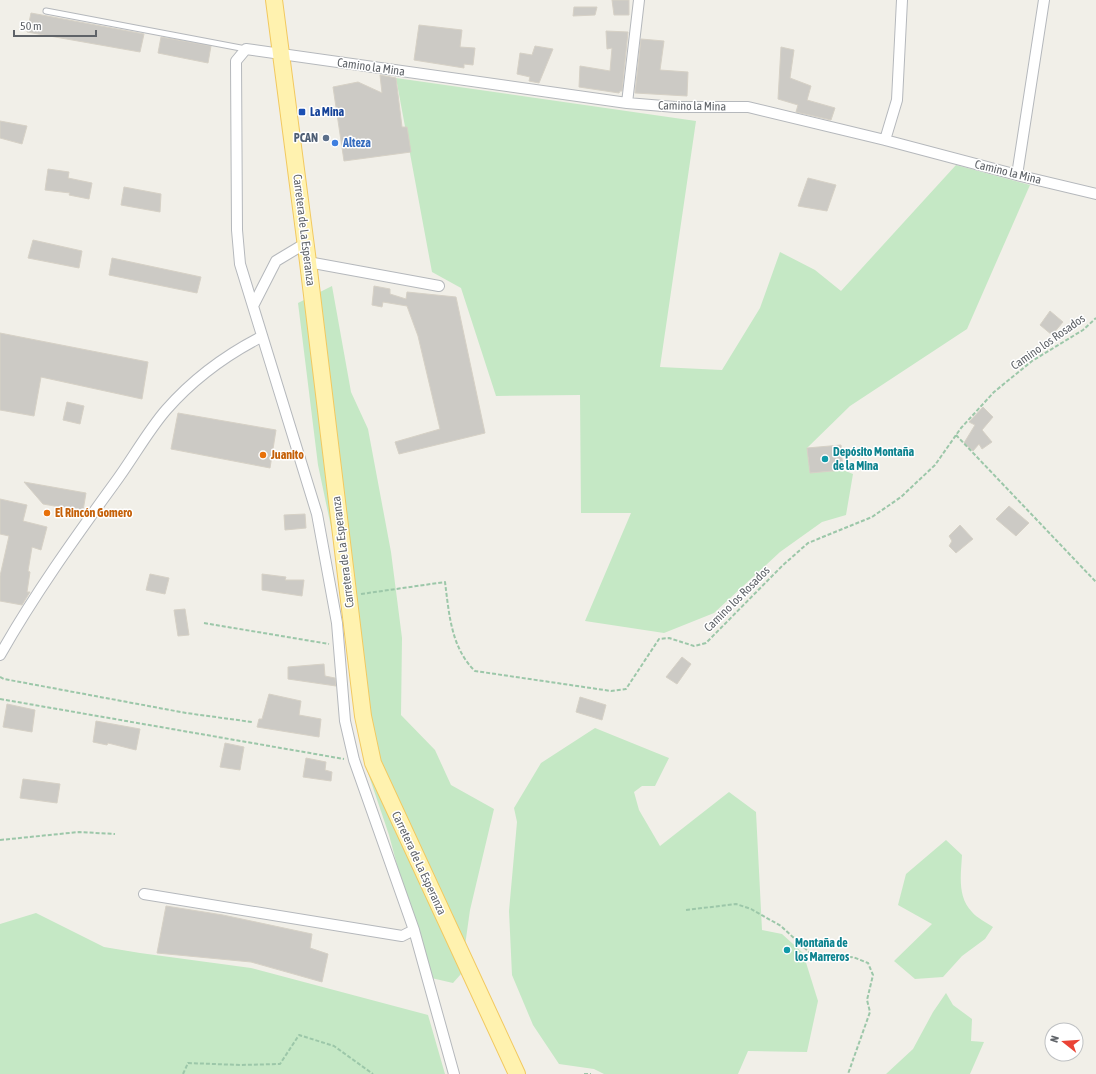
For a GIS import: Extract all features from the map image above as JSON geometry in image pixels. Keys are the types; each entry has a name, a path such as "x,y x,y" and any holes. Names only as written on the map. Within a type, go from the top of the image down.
{"main road":[{"name":"Carretera de La Esperanza","path":"274,0 306,243 362,716 373,763 517,1074"}],"street":[{"path":"627,103 638,0"},
{"path":"885,140 897,100 902,0"},
{"path":"1017,175 1044,0"},
{"name":"Camino la Mina","path":"246,49 627,103 675,108 748,107 885,140 1096,194"},
{"path":"246,49 236,61 236,230 240,264 261,337 290,422 317,514 328,568 339,646 345,721 354,760 414,930 454,1074"},
{"path":"253,306 276,261 306,243"},
{"path":"308,262 439,286"},
{"path":"0,655 15,629 83,526 166,410 208,369 230,353 261,337"},
{"path":"144,894 402,936 414,930"}],"lane":[{"path":"46,11 246,49"}],"path":[{"name":"Camino los Rosados","path":"348,596 444,582 450,627 465,662 475,671 611,691 626,689 659,639 669,638 694,646 706,643 782,566 808,543 872,517 901,496 935,465 956,435 978,408 994,392 1032,361 1083,330 1096,318"},
{"path":"956,435 1096,582"},
{"path":"204,623 339,646"},
{"path":"0,677 4,679 186,713 252,722"},
{"path":"0,698 354,760"},
{"path":"0,840 80,832 115,834"},
{"path":"686,910 736,904 751,909 781,926 811,954 836,959 853,956 868,963 872,975 867,1000 870,1012 848,1074"},
{"path":"183,1074 188,1063 240,1065 280,1064 299,1035 334,1046 373,1074"},
{"path":"584,1074 591,1074"}],"green space":[{"path":"396,78 696,121 660,367 722,370 760,308 780,252 815,270 841,291 956,165 1030,185 967,329 850,406 807,448 810,473 843,470 853,474 846,515 822,522 780,552 714,613 664,633 585,621 631,513 581,513 580,395 496,396 461,288 432,272"},
{"path":"332,286 351,392 368,429 391,552 402,638 401,715 435,750 451,785 494,809 470,910 461,974 453,983 427,977 389,835 367,770 375,736 318,465 298,303"},
{"path":"595,728 669,758 655,786 642,786 634,792 639,810 660,846 729,792 756,812 762,930 782,934 803,953 818,1001 807,1052 748,1051 738,1074 604,1074 594,1069 559,1064 533,1025 512,975 509,911 517,822 514,808 541,763"},
{"path":"946,840 962,855 961,885 967,906 976,916 993,927 985,939 962,956 943,977 915,979 894,961 932,924 898,905 906,874"},
{"path":"36,913 104,947 251,968 428,1015 445,1074 0,1074 0,924"},
{"path":"946,993 953,1005 972,1019 971,1041 984,1042 970,1074 886,1074 913,1049 933,1012"}],"building":[{"path":"612,0 629,0 629,15 614,15"},
{"path":"574,7 597,7 595,15 573,16"},
{"path":"31,13 144,34 140,52 27,32"},
{"path":"419,25 462,30 460,47 475,48 473,65 464,64 464,68 414,60"},
{"path":"606,31 628,32 622,91 619,93 579,87 580,66 610,71 612,48 607,49"},
{"path":"161,37 211,46 208,63 158,53"},
{"path":"641,39 664,41 660,70 688,72 687,96 635,93"},
{"path":"535,46 553,49 539,83 529,81 530,77 517,74 520,53 532,55"},
{"path":"781,47 794,50 790,78 811,86 807,100 835,108 831,120 796,112 798,105 778,99"},
{"path":"380,75 396,78 402,127 407,127 411,152 344,161 333,87 358,82 382,93"},
{"path":"0,121 27,126 22,144 0,138"},
{"path":"48,169 69,172 68,178 92,183 89,199 69,195 70,193 45,190"},
{"path":"808,178 836,185 827,211 798,206"},
{"path":"124,187 161,194 160,212 121,205"},
{"path":"33,240 82,251 79,268 28,258"},
{"path":"112,258 201,277 197,293 109,275"},
{"path":"374,286 390,289 390,294 406,299 407,292 456,297 485,433 399,454 395,442 440,429 418,336 407,306 383,302 382,307 372,305"},
{"path":"1050,311 1063,322 1052,335 1040,325"},
{"path":"0,333 148,362 142,399 41,377 34,416 0,410"},
{"path":"67,402 84,406 80,424 63,420"},
{"path":"983,407 993,417 982,430 992,442 982,449 979,444 973,451 964,443 975,425 969,422"},
{"path":"178,413 276,430 270,468 171,449"},
{"name":"Depósito Montaña de la Mina","path":"841,445 843,470 810,473 807,448"},
{"path":"24,482 86,493 83,511 43,504"},
{"path":"0,499 27,505 23,521 47,527 41,550 32,547 28,571 30,572 27,592 30,592 22,605 0,601 0,576 9,536 0,534"},
{"path":"1009,506 1029,523 1016,536 996,519"},
{"path":"305,514 306,528 285,530 284,515"},
{"path":"960,525 973,539 956,553 949,546 952,541 949,536"},
{"path":"150,574 169,578 165,594 146,590"},
{"path":"262,574 286,577 285,580 304,580 302,596 262,590"},
{"path":"185,609 189,635 178,636 174,610"},
{"path":"682,657 691,664 677,684 666,677"},
{"path":"324,664 325,676 335,678 336,686 288,679 288,667"},
{"path":"269,694 301,701 299,715 321,719 319,737 257,727 259,719 262,719"},
{"path":"580,697 606,705 602,720 576,712"},
{"path":"7,704 35,710 32,732 3,727"},
{"path":"96,721 140,729 136,750 108,743 107,745 93,742"},
{"path":"225,743 244,747 240,770 220,767"},
{"path":"306,758 326,762 325,770 332,772 331,781 303,777"},
{"path":"23,779 60,784 57,803 20,798"},
{"path":"166,906 223,915 312,934 310,948 328,954 322,982 251,962 157,953"}],"place":[{"name":"La Mina","path":"302,112"},
{"name":"PCAN","path":"326,138"},
{"name":"Alteza","path":"335,143"},
{"name":"Juanito","path":"263,455"},
{"name":"Depósito Montaña de la Mina","path":"825,459"},
{"name":"El Rincón Gomero","path":"47,513"},
{"name":"Montaña de los Marreros","path":"787,950"}]}
